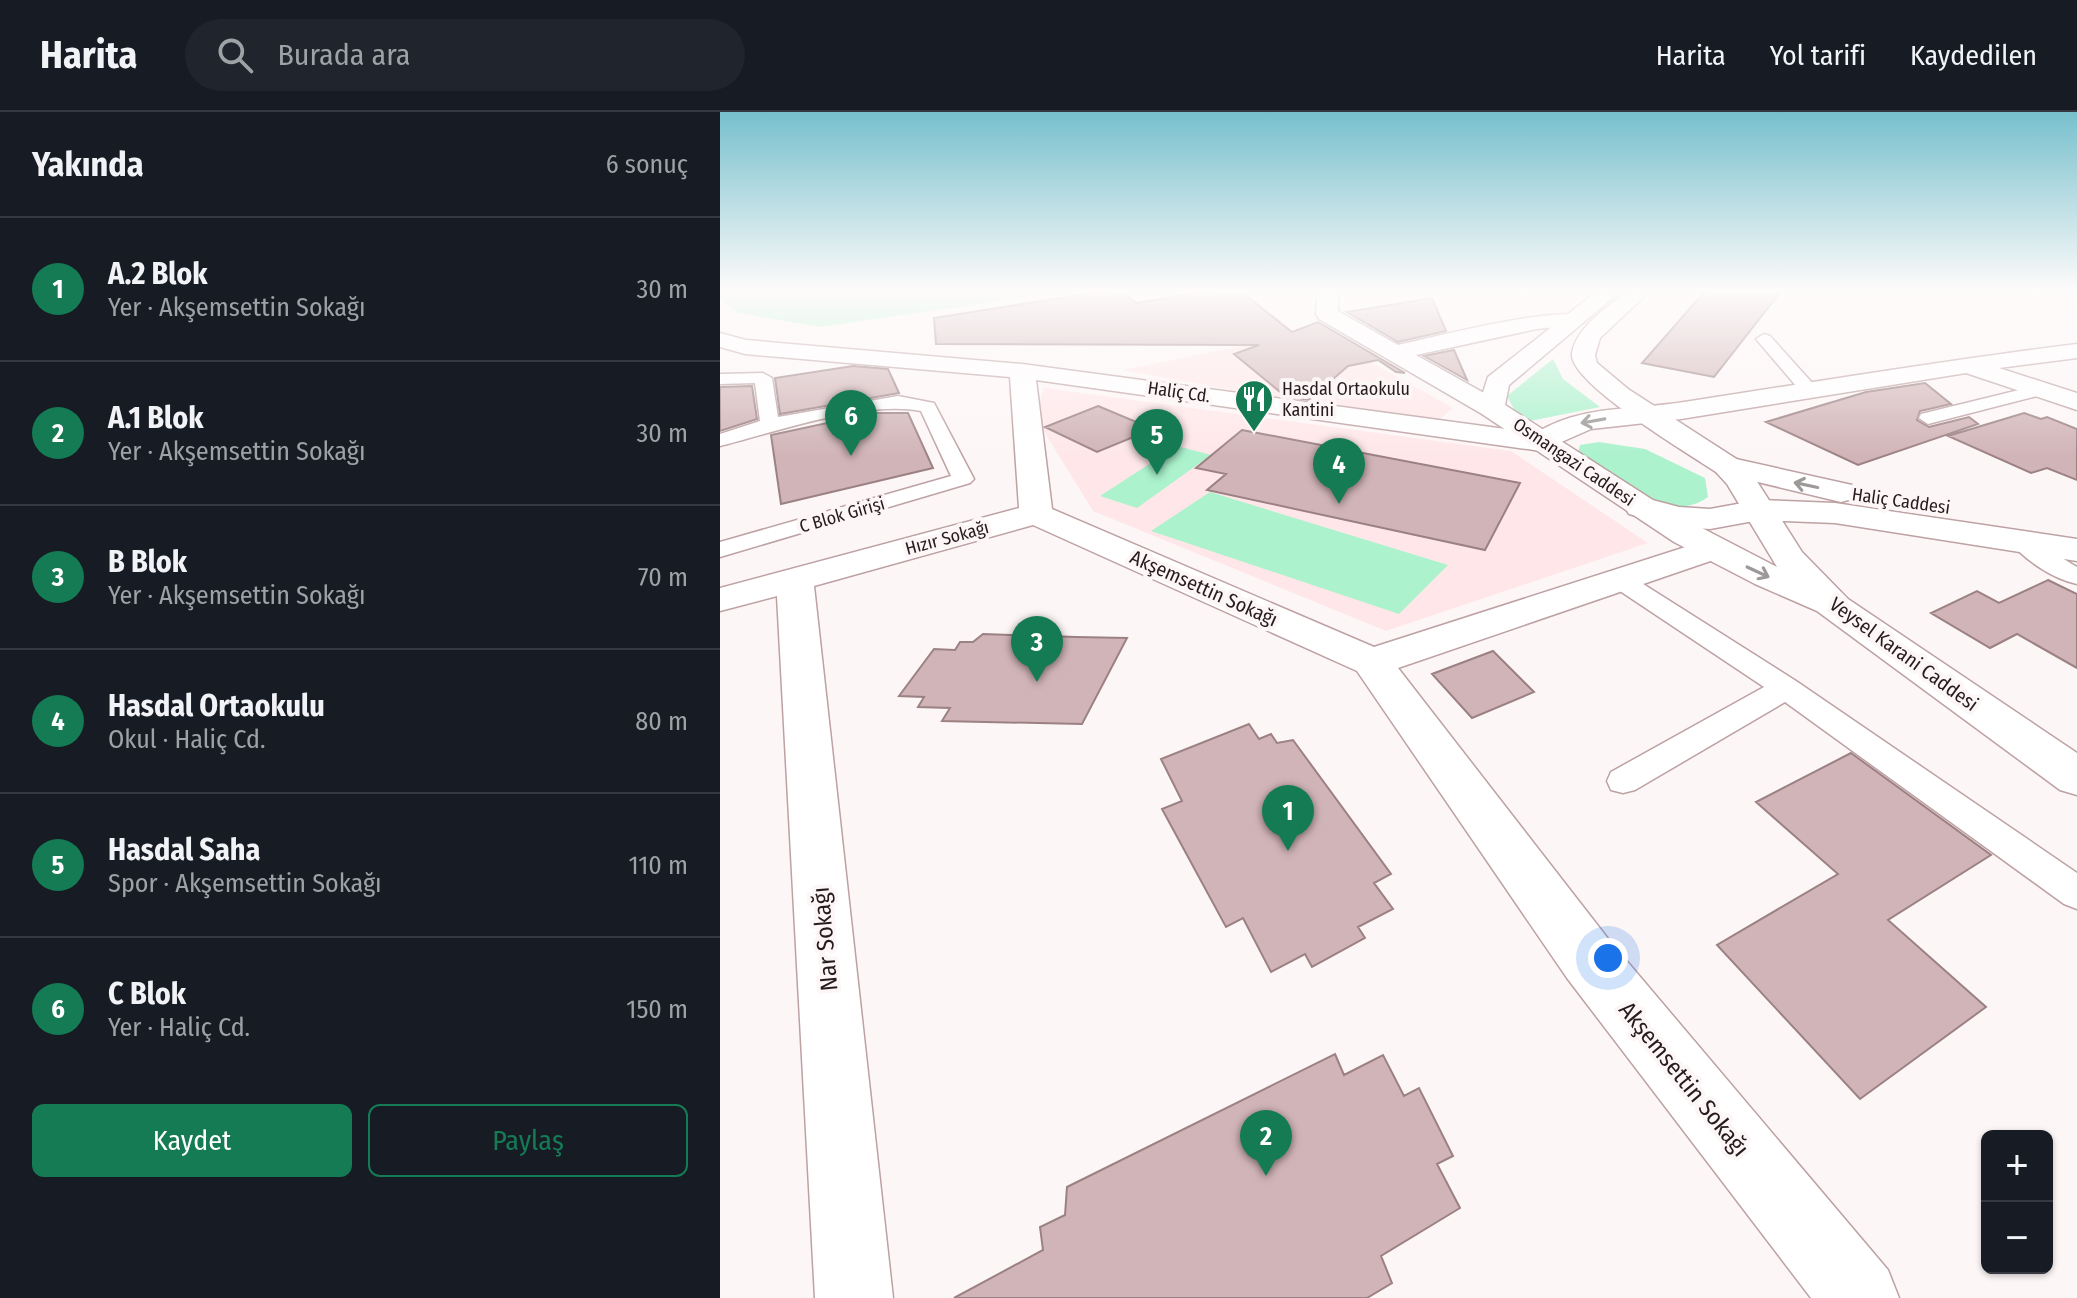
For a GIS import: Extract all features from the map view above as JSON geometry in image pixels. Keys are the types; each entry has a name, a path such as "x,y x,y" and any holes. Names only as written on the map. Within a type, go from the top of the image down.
{"street":[{"name":"Haliç Cd.","path":"739,345 1022,371 1541,442"},
{"path":"1382,345 1491,408"},
{"path":"1395,353 1430,345"},
{"name":"Osmangazi Caddesi","path":"1543,345 1497,382 1491,408 1641,507 1713,549 1834,607"},
{"path":"1586,345 1583,355 1586,366 1599,380 1649,417 1727,466"},
{"path":"720,354 745,347"},
{"path":"1541,442 1555,431 1583,422 1649,417 1963,365 2077,351"},
{"path":"1963,365 2077,402"},
{"path":"1022,371 1036,514"},
{"name":"Veysel Karani Caddesi","path":"1727,466 1740,479 1788,558 1834,607 2077,777"},
{"name":"Haliç Caddesi","path":"1727,466 1870,497 2077,525"},
{"name":"Haliç Caddesi","path":"1641,507 1678,517 1710,519 1759,510 1835,513 2077,550"},
{"name":"Akşemsettin Sokağı","path":"1036,514 1372,662 1588,959 1860,1298"},
{"name":"Hızır Sokağı","path":"720,600 796,592 1036,514"},
{"path":"720,624 796,592 1080,534"},
{"path":"1372,662 1713,549"},
{"name":"Nar Sokağı","path":"796,592 854,1298"}],"lane":[{"path":"1770,345 1809,390"},
{"path":"720,379 745,376 763,378 770,424 720,440"},
{"path":"1928,418 2039,390"},
{"name":"C Blok Girişi","path":"720,550 963,479 928,407 898,401 770,424"},
{"path":"2022,541 2050,563 2077,577"},
{"path":"1620,580 1786,688 2077,893"},
{"path":"1623,781 1786,688"}],"shaded area":[{"path":"1244,345 1341,345 1453,408 1431,427 1123,370"},
{"path":"1044,388 1511,451 1648,543 1386,631 1093,511 1035,417"}],"green space":[{"path":"1553,359 1563,379 1600,407 1525,422 1518,417 1507,396"},
{"path":"1599,442 1645,449 1705,478 1708,497 1691,505 1674,507 1640,496 1578,453 1580,445"},
{"path":"1177,446 1211,455 1137,508 1100,496"},
{"path":"1210,492 1448,565 1399,614 1151,531"}],"building":[{"path":"1258,345 1358,345 1405,373 1396,372 1378,360 1348,366 1309,400 1285,396 1234,354"},
{"path":"1657,345 1739,345 1714,377 1642,363"},
{"path":"1454,350 1467,380 1424,356"},
{"path":"853,366 888,369 899,393 780,414 775,378"},
{"path":"1925,383 1951,404 1920,411 1917,420 1929,427 1969,417 1978,424 1858,465 1766,422 1866,392"},
{"path":"752,386 757,419 720,431 720,387"},
{"path":"1098,406 1153,429 1097,452 1045,427"},
{"path":"874,413 908,413 933,468 781,504 771,435"},
{"path":"2024,413 2041,419 2047,417 2077,429 2077,480 2047,468 2031,473 1948,436"},
{"path":"1242,430 1520,483 1485,550 1207,490 1226,474 1196,468"},
{"path":"2048,580 2077,594 2077,668 2017,634 1990,648 1931,613 1977,591 1999,603"},
{"path":"983,634 1127,638 1082,724 942,721 950,708 918,707 924,697 899,696 934,649 955,650 960,642 973,642"},
{"path":"1493,651 1534,692 1472,718 1432,674"},
{"path":"1249,724 1259,739 1271,734 1277,743 1293,740 1391,874 1374,883 1393,909 1358,927 1365,938 1312,967 1305,954 1271,972 1243,918 1226,927 1162,809 1182,801 1161,759"},
{"path":"1851,753 1991,855 1888,920 1986,1007 1860,1099 1717,945 1838,874 1756,802"},
{"path":"1335,1054 1344,1075 1383,1055 1404,1096 1419,1088 1453,1156 1437,1164 1460,1208 1381,1256 1392,1283 1367,1298 954,1298 1043,1250 1040,1227 1065,1215 1067,1187"}],"place":[{"name":"Hasdal Ortaokulu Kantini","path":"1254,433"},
{"name":"C Blok","path":"851,456"},
{"name":"Hasdal Saha","path":"1157,475"},
{"name":"Hasdal Ortaokulu","path":"1339,504"},
{"name":"B Blok","path":"1037,682"},
{"name":"A.2 Blok","path":"1288,851"},
{"name":"A.1 Blok","path":"1266,1176"}]}
